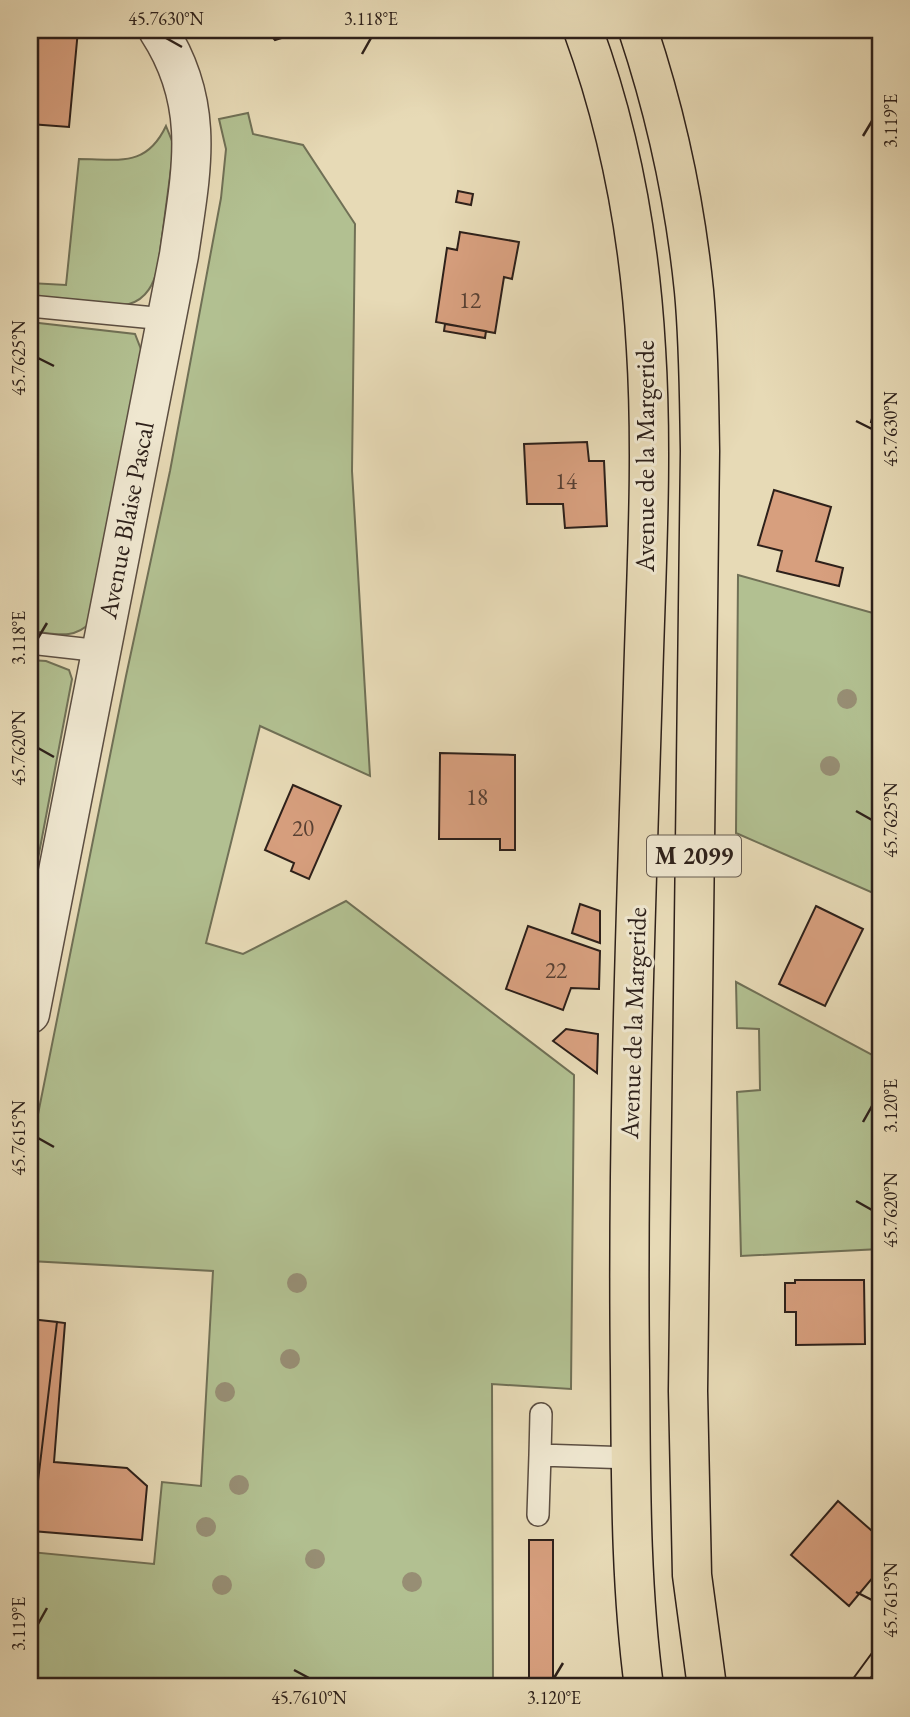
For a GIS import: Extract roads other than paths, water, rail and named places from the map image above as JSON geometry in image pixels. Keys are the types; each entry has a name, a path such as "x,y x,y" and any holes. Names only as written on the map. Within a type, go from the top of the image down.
{"main road":[{"name":"Avenue de la Margeride","path":"583,30 609,114 626,192 639,271 646,351 647,524 628,1208 632,1542 639,1653 644,1687"},
{"name":"Avenue de la Margeride","path":"638,30 668,136 684,214 694,292 699,372 688,1391 692,1576 707,1687"}],"street":[{"name":"Avenue Blaise Pascal","path":"30,1014 179,255 188,188 193,136 191,116 174,53 158,30"}],"lane":[{"path":"30,306 165,319"},
{"path":"30,643 101,651"},
{"path":"538,1515 541,1414"},
{"path":"540,1455 631,1458"}],"tram line":[{"path":"847,1687 880,1642"},
{"path":"864,1687 880,1665"}]}
